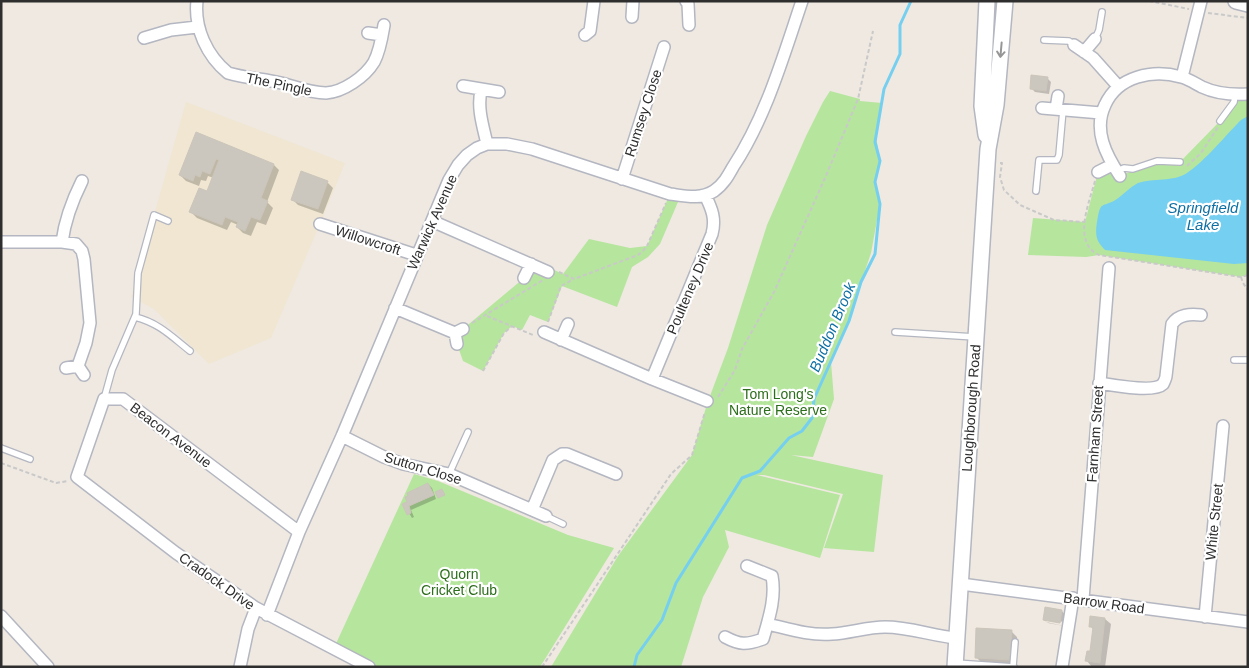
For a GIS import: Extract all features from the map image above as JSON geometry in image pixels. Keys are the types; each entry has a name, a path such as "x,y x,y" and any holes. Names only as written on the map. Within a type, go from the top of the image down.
{"street":[{"name":"The Pingle","path":"197,1 197,28 219,66 228,73 298,87 312,92 327,93 337,91 347,86 369,69 374,62 383,30 368,33"},
{"path":"585,35 590,31 594,1"},
{"path":"632,16 633,1"},
{"path":"686,1 688,4 688,25"},
{"path":"481,90 479,99 480,110 487,144 507,144 532,149 670,194 693,197 705,195 723,183 753,132 783,59 802,1"},
{"name":"Loughborough Road","path":"987,1 982,106 987,156"},
{"name":"Loughborough Road","path":"955,665 987,156 996,106 1005,1"},
{"path":"1182,78 1201,1"},
{"path":"1236,1 1248,4"},
{"path":"144,38 171,30 197,28"},
{"path":"1084,52 1095,39"},
{"path":"1074,45 1093,58 1118,86"},
{"name":"Rumsey Close","path":"622,179 664,47"},
{"path":"1098,172 1116,171 1106,154 1100,134 1101,113 1108,98 1118,86 1131,79 1143,76 1164,75 1182,78 1223,94 1248,94"},
{"path":"463,86 499,92"},
{"path":"1058,96 1060,110"},
{"path":"1042,108 1101,113"},
{"name":"Warwick Avenue","path":"267,615 300,532 449,180 458,165 468,155 477,148 487,144"},
{"path":"62,242 64,224 70,204 82,181"},
{"name":"Poulteney Drive","path":"652,379 712,234 714,216 705,195"},
{"path":"432,221 548,272"},
{"name":"Willowcroft","path":"320,224 416,255"},
{"path":"1,242 62,242 76,244 82,251 90,323 76,370"},
{"path":"524,278 531,264"},
{"name":"Farnham Street","path":"1062,667 1078,599 1109,268"},
{"path":"395,308 458,335"},
{"path":"1099,383 1148,388 1158,387 1164,383 1172,324 1176,318 1182,316 1190,314 1201,315"},
{"path":"561,340 568,324"},
{"path":"544,332 707,401"},
{"path":"77,476 104,399"},
{"name":"Beacon Avenue","path":"104,399 123,399 300,532"},
{"name":"White Street","path":"1205,617 1223,426"},
{"name":"Sutton Close","path":"342,436 384,457 403,464 448,474 546,516"},
{"path":"532,510 553,460 562,454 567,454 616,474"},
{"name":"Cradock Drive","path":"77,476 176,553 256,608 369,667"},
{"path":"725,637 737,643 752,643 763,639 768,624 774,586 772,576 747,566"},
{"name":"Barrow Road","path":"961,584 1248,622"},
{"path":"240,667 248,628 256,608"},
{"path":"1,616 48,667"},
{"path":"768,624 820,634 885,627 957,638"}],"lane":[{"path":"1095,39 1099,30 1102,12"},
{"path":"1044,40 1069,41 1074,45"},
{"path":"1219,124 1234,102 1235,95"},
{"path":"1036,191 1039,160 1057,160 1059,155 1060,110"},
{"path":"1116,171 1124,168 1133,170 1157,161 1181,165"},
{"path":"104,399 112,370 135,317 138,273 154,215 168,221"},
{"path":"135,317 149,320 160,326 190,351"},
{"path":"895,332 975,337"},
{"path":"1234,360 1248,360"},
{"path":"448,474 468,432"},
{"path":"1,448 30,460"},
{"path":"546,516 564,524"},
{"path":"955,665 1014,667 1015,642"}],"path":[{"path":"542,667 671,474 692,455 707,401 720,396 735,370 742,350 774,292 806,222 858,99 873,31"},
{"path":"1181,165 1188,165 1201,154 1219,124"},
{"path":"987,156 1002,163 1000,178 1004,190 1020,205 1054,220 1085,222"},
{"path":"1098,172 1085,222 1084,239 1093,252 1099,255 1241,277 1248,275"},
{"path":"486,315 533,335 544,332 562,286 574,279 638,255 648,246 670,194"},
{"path":"458,335 486,315 545,279 550,268 574,279"},
{"path":"1241,277 1248,290"},
{"path":"483,371 504,333 512,326"},
{"path":"1,463 56,483 64,483 77,476"}],"shaded area":[{"path":"186,102 345,163 271,338 209,364 154,309 131,297"}],"green space":[{"name":"Tom Long's Nature Reserve","path":"830,91 860,99 860,101 882,103 876,136 880,161 875,182 880,204 871,253 847,325 831,362 834,399 813,457 791,455 883,475 874,552 824,548 843,494 764,475 757,475 840,495 820,558 725,530 729,547 703,597 681,667 645,667 644,665 644,667 551,667 618,556 692,455 707,404 728,348 767,225 806,136"},
{"name":"Springfield Lake","path":"1248,93 1248,274 1241,277 1099,255 1086,257 1028,255 1033,218 1085,222 1098,172 1112,165 1120,176 1157,161 1180,162 1220,121 1235,95"},
{"path":"670,194 681,195 660,244 648,257 632,267 617,307 562,286 548,322 530,315 522,330 512,326 504,333 483,371 463,361 457,344 463,329 524,278 531,264 550,268 563,274 589,239 630,248 647,246"},
{"name":"Quorn Cricket Club","path":"414,474 438,481 568,535 614,548 540,667 373,667 334,648"}],"water":[{"name":"Springfield Lake","path":"1248,116 1248,263 1234,264 1105,250 1102,247 1098,241 1096,231 1098,215 1102,206 1117,199 1138,183 1176,178 1187,173 1208,155 1241,120"}],"building":[{"path":"1031,75 1048,77 1046,91 1030,89"},
{"path":"196,132 274,164 261,198 268,201 260,220 251,217 245,231 236,227 238,222 225,217 222,225 189,212 199,188 207,191 219,160 216,159 210,174 202,171 200,177 195,175 193,181 179,175"},
{"path":"301,171 328,181 318,209 291,200"},
{"path":"428,483 434,495 409,506 411,513 407,515 402,504 407,502 405,497 408,496 407,493"},
{"path":"442,489 445,495 438,498 435,492"},
{"path":"1045,607 1062,610 1060,623 1043,620"},
{"path":"1090,616 1105,618 1100,663 1085,661 1087,651 1090,651 1093,627 1089,627"},
{"path":"976,628 1012,630 1010,660 975,658"}],"waterway":[{"name":"Buddon Brook","path":"634,667 637,655 662,620 676,583 742,478 760,471 789,438 802,431 812,418 814,399 849,321 861,282 875,254 880,204 875,182 880,161 875,142 884,89 900,54 900,25 911,1"}]}
